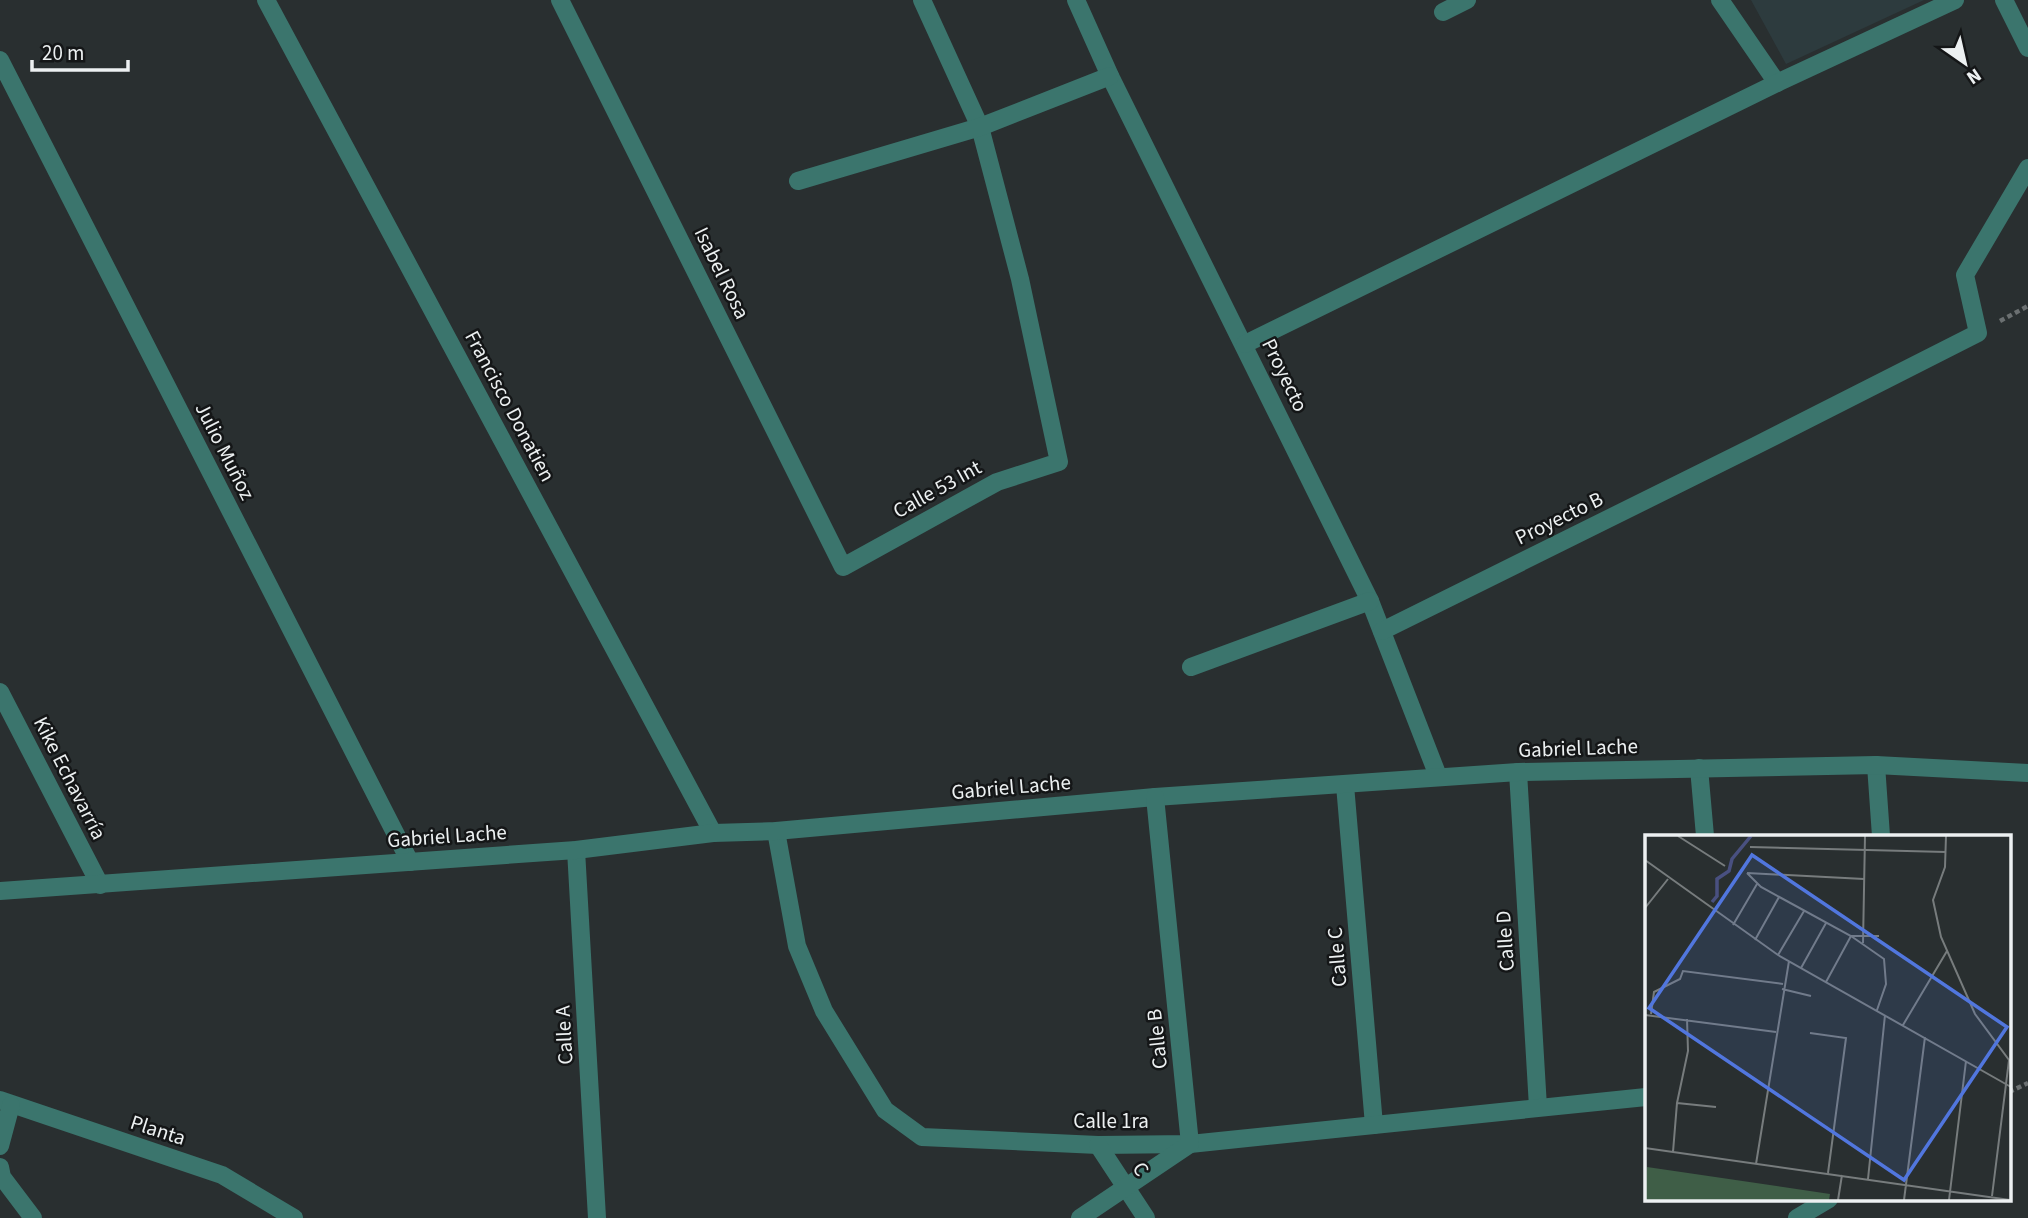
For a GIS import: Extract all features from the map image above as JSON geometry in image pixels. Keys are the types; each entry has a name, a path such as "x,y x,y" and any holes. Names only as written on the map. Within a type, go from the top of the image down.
{"street":[{"name":"Francisco Donatien","path":"266,0 713,833"},
{"name":"Isabel Rosa","path":"560,0 843,567"},
{"path":"922,0 980,127"},
{"name":"Proyecto","path":"1076,0 1370,601 1438,776"},
{"path":"1443,12 1467,0"},
{"path":"1720,0 1777,83"},
{"path":"1245,344 1777,83 1955,0"},
{"path":"2004,0 2028,48"},
{"name":"Julio Muñoz","path":"0,60 410,862"},
{"path":"798,181 980,127 1111,76"},
{"name":"Calle 53 Int","path":"843,567 998,482 1059,462 1020,279 980,127"},
{"name":"Proyecto B","path":"1382,631 1978,333 1965,275 2028,168"},
{"path":"1191,667 1370,601"},
{"name":"Kike Echavarría","path":"0,692 100,885"},
{"name":"Gabriel Lache","path":"0,891 576,850 713,833 776,831 1155,797 1438,776 1876,765 2028,773"},
{"path":"1876,765 1881,835"},
{"path":"1699,768 1705,835"},
{"name":"Calle D","path":"1518,772 1538,1107"},
{"name":"Calle C","path":"1345,785 1374,1125"},
{"name":"Calle B","path":"1155,797 1190,1144"},
{"name":"Calle 1ra","path":"776,831 797,946 824,1011 885,1110 922,1137 1098,1145 1190,1144 1645,1097"},
{"name":"Calle A","path":"576,850 597,1218"},
{"path":"0,1146 6,1103"},
{"name":"Planta","path":"6,1103 222,1175 295,1218"},
{"path":"1080,1218 1190,1144"},
{"name":"C","path":"1098,1145 1146,1218"},
{"path":"0,1167 2,1177 33,1218"},
{"path":"1797,1218 1827,1200"}],"path":[{"path":"2010,1092 2028,1083"}],"shaded area":[{"path":"1751,0 1924,0 1786,64"}]}
